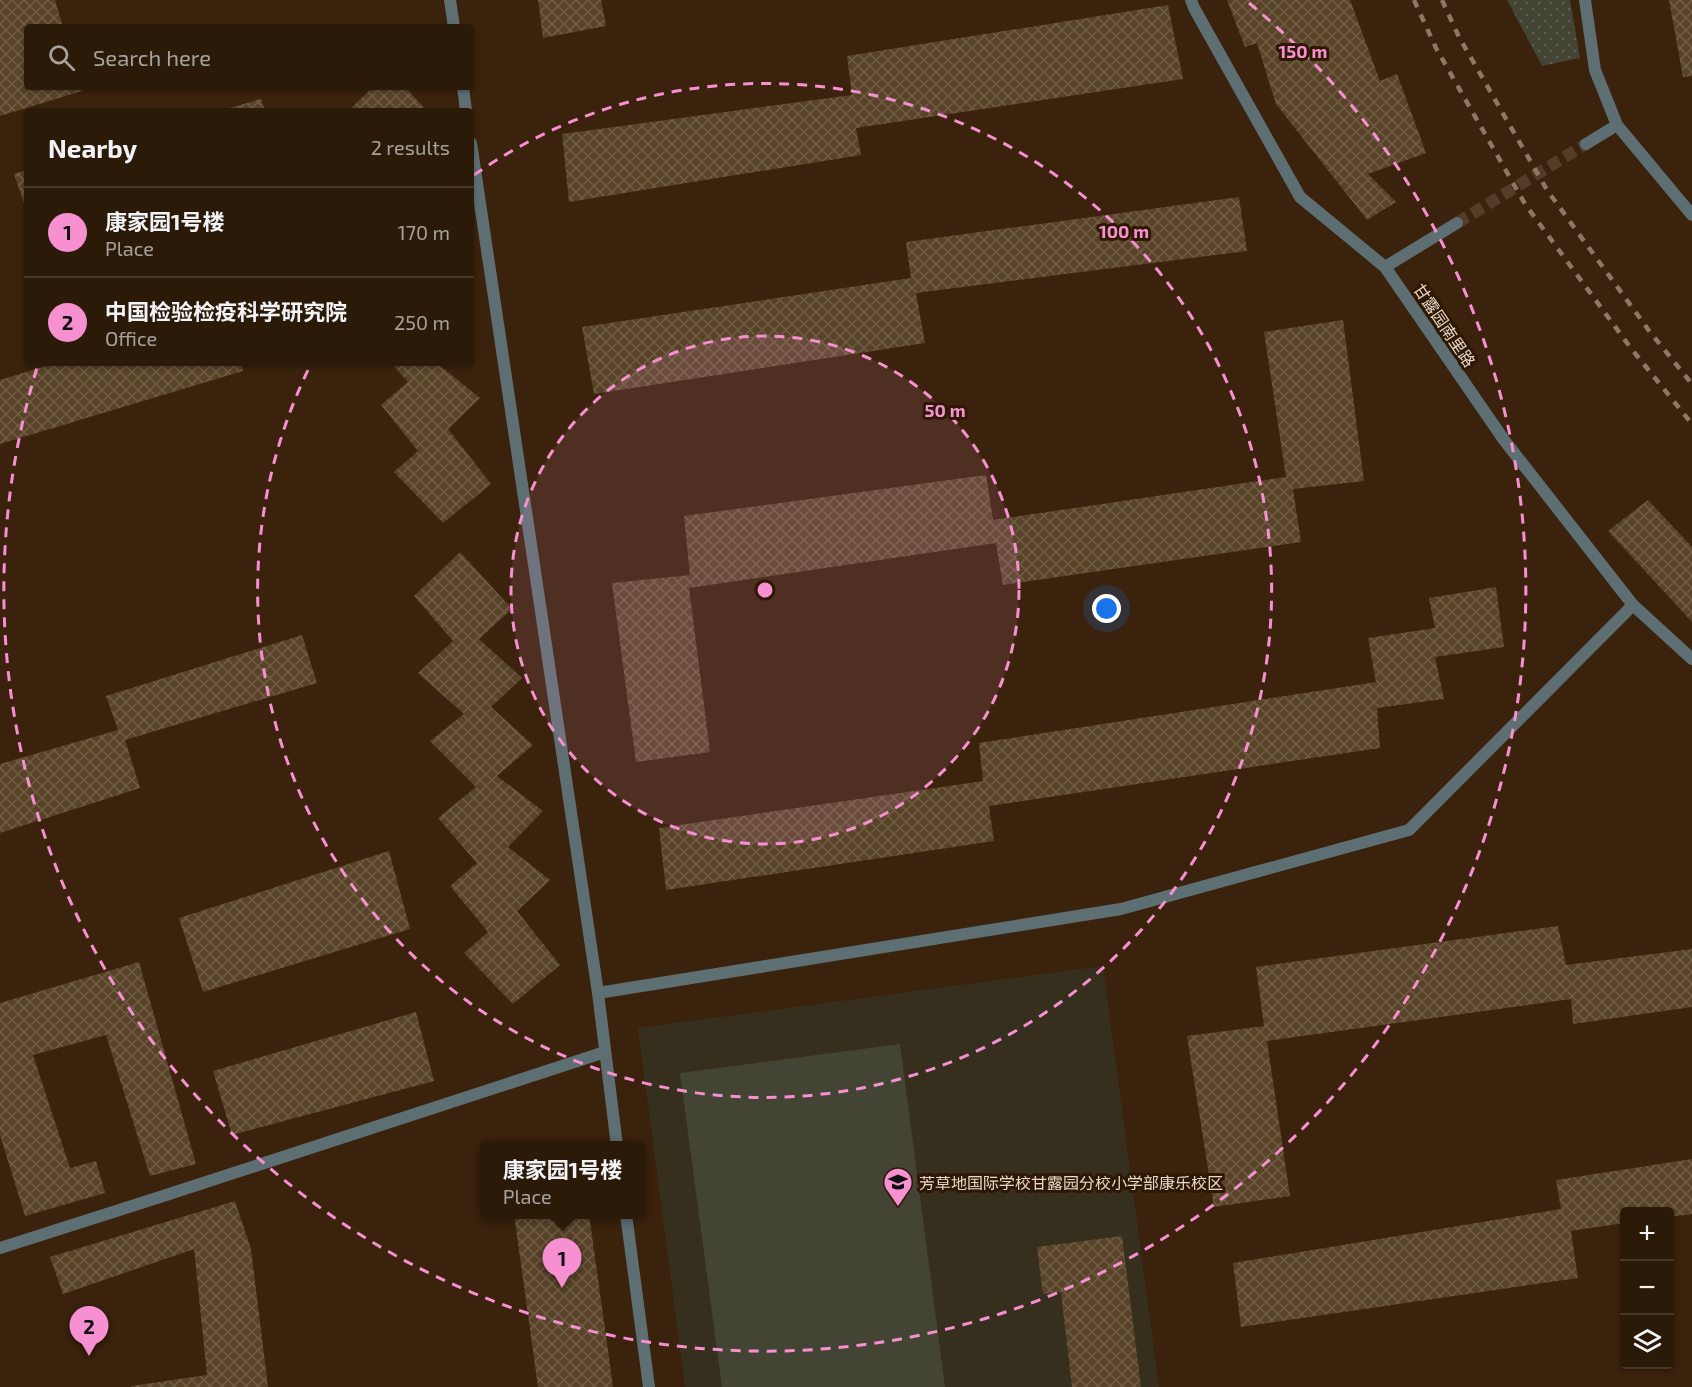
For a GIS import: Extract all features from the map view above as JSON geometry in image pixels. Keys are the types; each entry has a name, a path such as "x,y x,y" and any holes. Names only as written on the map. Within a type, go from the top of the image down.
{"street":[{"path":"450,0 454,24"},
{"name":"甘露园南里路","path":"1191,0 1300,197 1386,267 1504,440 1633,605 1692,659"},
{"path":"1585,0 1595,70 1617,125 1692,215"},
{"path":"463,90 466,108"},
{"path":"1586,144 1617,125"},
{"path":"474,163 598,993 616,1141"},
{"path":"1386,267 1457,223"},
{"path":"598,993 1121,909 1409,830 1633,605"},
{"path":"0,1248 605,1052"},
{"path":"627,1219 649,1387"}],"shaded area":[{"name":"芳草地国际学校甘露园分校小学部康乐校区","path":"1103,966 1159,1387 685,1387 638,1028"}],"green space":[{"path":"1507,0 1570,0 1580,58 1542,66"},
{"path":"900,1044 945,1387 722,1387 680,1073"}],"building":[{"path":"0,0 55,0 62,24 24,24 24,90 82,91 0,116"},
{"path":"538,0 601,0 606,26 543,38"},
{"path":"1227,0 1350,0 1380,81 1397,74 1426,153 1368,174 1396,202 1367,220 1276,104 1257,43 1245,47"},
{"path":"1669,0 1692,0 1692,76 1683,77"},
{"path":"1168,5 1183,79 856,128 861,155 569,202 562,134 852,95 847,56"},
{"path":"370,90 408,90 424,108 351,108"},
{"path":"261,99 264,108 229,108"},
{"path":"24,171 24,203 14,174"},
{"path":"1239,197 1247,251 916,293 925,343 594,394 582,327 911,278 906,242"},
{"path":"1343,320 1364,481 1293,489 1301,542 1003,585 996,543 689,588 710,752 636,762 612,583 690,575 684,516 986,475 993,520 1286,477 1264,332"},
{"path":"46,366 242,366 243,371 0,444 0,380"},
{"path":"394,366 440,366 480,398 448,429 491,484 443,523 394,472 418,451 381,405 408,382"},
{"path":"1648,500 1692,547 1692,622 1608,531"},
{"path":"460,552 512,609 479,639 522,678 491,707 533,745 497,776 543,811 508,847 550,880 517,911 560,965 513,1004 464,953 488,932 450,886 477,863 438,818 476,787 430,741 464,714 418,673 453,641 414,596"},
{"path":"1496,587 1504,647 1435,657 1444,699 1377,708 1380,748 989,806 994,841 666,890 659,828 983,781 979,743 1376,682 1368,638 1435,628 1429,598"},
{"path":"302,635 317,683 125,740 140,788 0,833 0,764 118,730 106,696"},
{"path":"389,851 410,929 203,992 179,918"},
{"path":"1558,926 1566,965 1692,949 1692,1007 1573,1024 1571,999 1267,1041 1290,1196 1214,1207 1187,1036 1264,1026 1256,967"},
{"path":"139,962 196,1164 150,1176 106,1035 33,1055 70,1168 96,1161 105,1193 25,1216 0,1135 0,1003"},
{"path":"416,1012 434,1081 232,1135 213,1071"},
{"path":"1692,1159 1692,1214 1674,1216 1674,1207 1620,1207 1620,1224 1571,1231 1578,1278 1241,1327 1233,1263 1561,1209 1556,1180"},
{"path":"235,1201 251,1249 268,1387 131,1387 207,1375 194,1249 63,1294 50,1257"},
{"path":"515,1219 590,1219 613,1387 538,1387"},
{"path":"1122,1236 1141,1387 1072,1387 1061,1292 1043,1294 1037,1247"}],"tunnel":[{"path":"1457,223 1586,144"}],"railway":[{"path":"1414,0 1436,48 1525,204 1630,347 1692,424"},
{"path":"1442,0 1459,37 1547,190 1650,332 1692,384"}],"place":[{"name":"芳草地国际学校甘露园分校小学部康乐校区","path":"898,1208"},
{"name":"康家园1号楼","path":"562,1288"},
{"name":"中国检验检疫科学研究院","path":"89,1356"}]}
